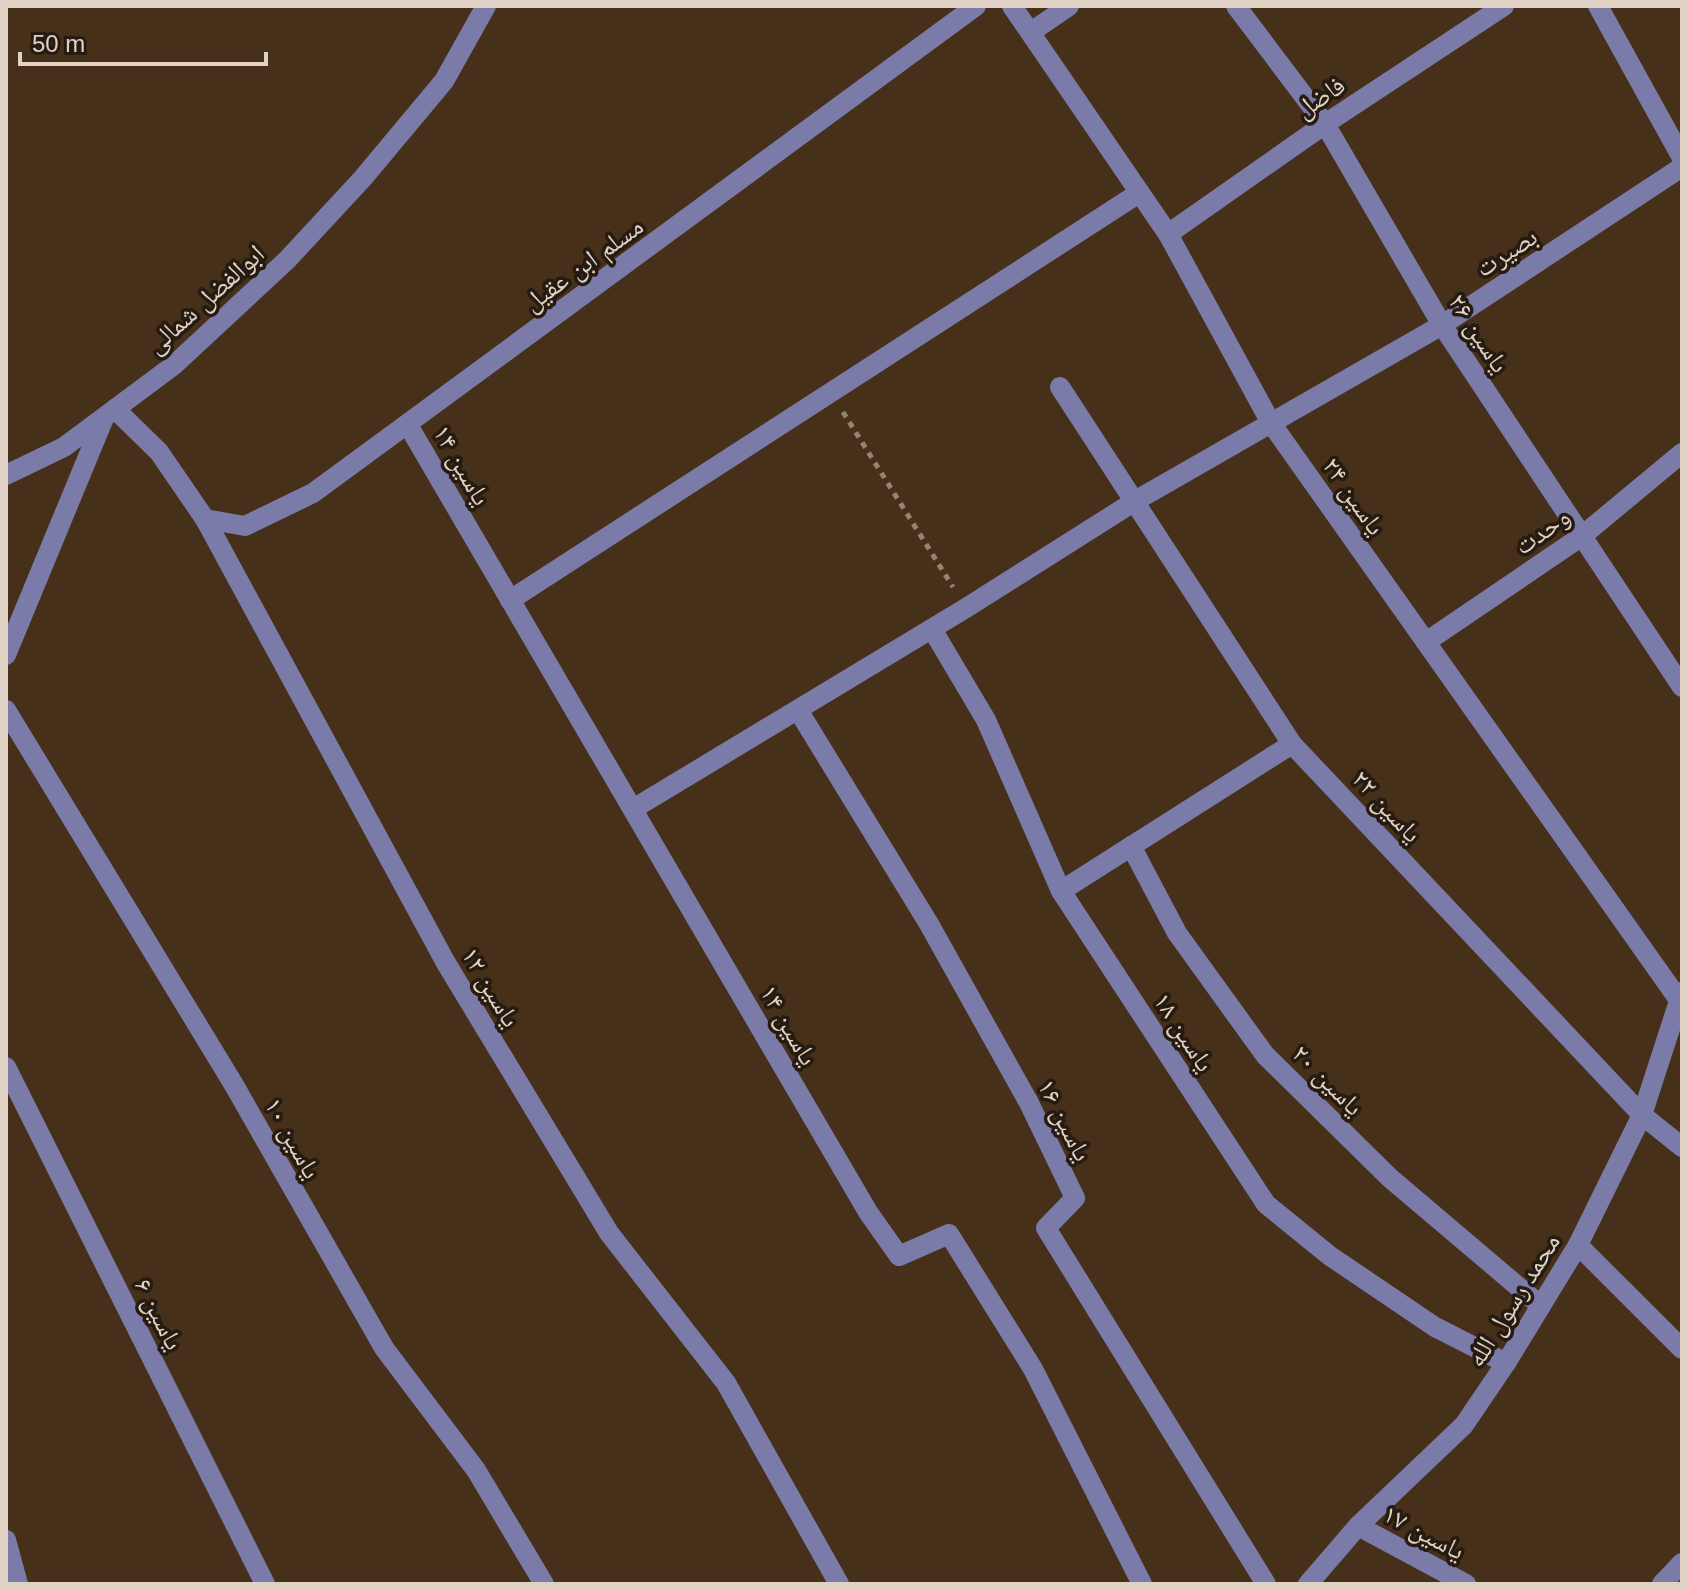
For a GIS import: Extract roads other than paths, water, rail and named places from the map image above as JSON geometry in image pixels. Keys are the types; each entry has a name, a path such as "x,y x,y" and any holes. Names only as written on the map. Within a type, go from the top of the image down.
{"street":[{"name":"ابوالفضل شمالی","path":"6,475 64,447 109,414 174,365 264,281 363,178 444,81 486,6"},
{"name":"مسلم ابن عقیل","path":"205,519 245,526 313,493 976,6"},
{"name":"یاسین ۲۴","path":"1012,6 1168,234 1271,423 1680,996"},
{"path":"1031,32 1069,6"},
{"name":"یاسین ۲۶","path":"1236,6 1325,124 1442,325 1682,687"},
{"name":"فاضل","path":"1168,234 1325,124 1504,6"},
{"path":"1598,6 1682,158"},
{"name":"بصیرت","path":"633,809 932,629 1135,501 1442,325 1682,167"},
{"path":"510,600 1139,193"},
{"name":"یاسین ۲۲","path":"1060,387 1292,744 1642,1115 1682,1147"},
{"name":"یاسین ۱۲","path":"109,414 159,452 205,519 446,963 609,1233 726,1383 839,1584"},
{"path":"6,655 109,414"},
{"name":"یاسین ۱۴","path":"408,425 868,1212 899,1256 949,1234 1033,1369 1142,1584"},
{"name":"وحدت","path":"1426,642 1582,536 1682,453"},
{"name":"یاسین ۱۸","path":"932,629 986,720 1061,891 1266,1204 1330,1256 1435,1327 1506,1363"},
{"name":"یاسین ۱۰","path":"6,710 234,1085 384,1348 476,1470 544,1584"},
{"name":"یاسین ۱۶","path":"798,710 929,924 1029,1103 1075,1198 1046,1228 1266,1584"},
{"path":"1061,891 1292,744"},
{"name":"یاسین ۲۰","path":"1131,846 1177,933 1265,1055 1390,1178 1541,1306"},
{"name":"محمد رسول الله","path":"1308,1584 1358,1526 1464,1425 1506,1363 1578,1245 1642,1115 1680,996"},
{"name":"یاسین ۶","path":"6,1067 265,1584"},
{"path":"1578,1245 1682,1349"},
{"name":"یاسین ۱۷","path":"1358,1526 1466,1584"},
{"path":"6,1540 18,1584"},
{"path":"1662,1584 1682,1563"}]}
